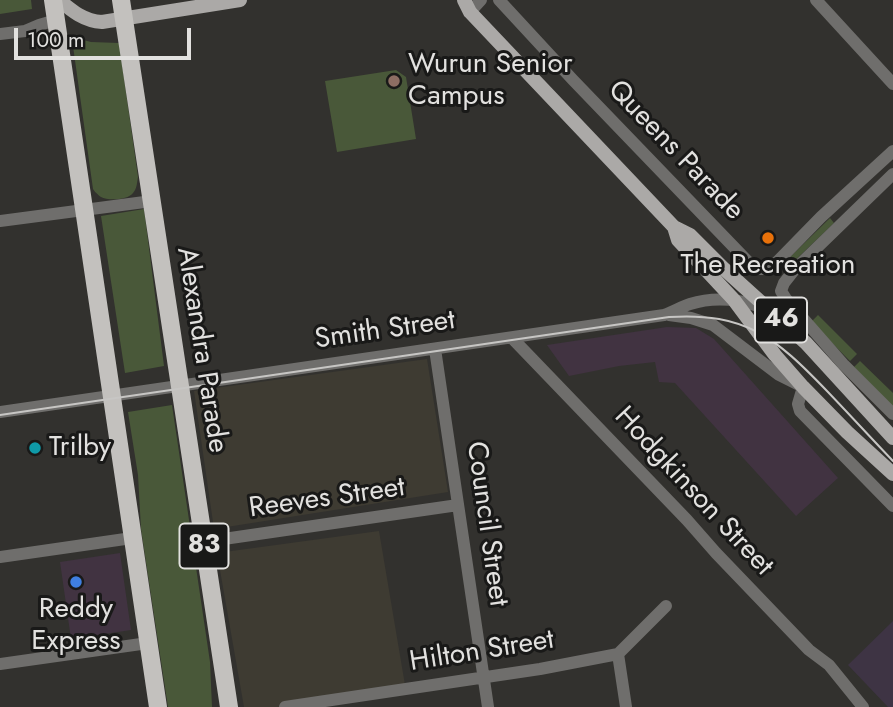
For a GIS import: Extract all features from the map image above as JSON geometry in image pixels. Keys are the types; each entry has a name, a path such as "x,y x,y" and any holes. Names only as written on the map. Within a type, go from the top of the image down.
{"highway":[{"path":"53,0 158,707"},
{"name":"Alexandra Parade","path":"121,0 229,707"}],"main road":[{"path":"59,0 74,12 90,20 102,22 240,0"},
{"name":"Queens Parade","path":"450,0 467,6 674,227 690,234 813,350 893,438"},
{"name":"Queens Parade","path":"674,227 678,240 734,300 802,386 893,474"}],"street":[{"path":"467,6 481,0"},
{"name":"Queens Parade","path":"499,0 754,268 760,270 777,262"},
{"path":"816,0 893,84"},
{"path":"0,34 25,31 56,20"},
{"path":"789,275 777,262 893,150"},
{"path":"893,174 789,275 782,289 784,297 843,364 893,414"},
{"path":"843,197 855,210"},
{"path":"0,221 152,201"},
{"name":"Smith Street","path":"0,412 664,315 691,304 717,299 752,303 774,313"},
{"path":"664,315 682,316 710,324 779,375 802,386 798,404 800,411 893,506"},
{"name":"Hodgkinson Street","path":"512,338 809,650 827,663 863,707"},
{"name":"Council Street","path":"435,349 488,707"},
{"name":"Reeves Street","path":"203,542 458,505"},
{"path":"0,557 132,538"},
{"path":"625,707 618,654 666,606"},
{"path":"0,664 148,643"},
{"name":"Hilton Street","path":"285,707 484,678 618,654"},
{"name":"Hodgkinson Street","path":"840,678 871,707"}],"shaded area":[{"path":"667,327 696,328 714,339 838,478 796,516 675,383 659,382 655,362 569,376 547,345"},
{"path":"427,359 448,492 214,529 194,391"},
{"path":"379,531 405,685 279,707 244,707 217,553"},
{"path":"120,553 131,630 71,639 60,562"},
{"path":"893,621 893,707 888,707 848,665"}],"green space":[{"path":"0,0 31,0 32,9 0,14"},
{"path":"72,39 91,42 119,43 138,177 134,191 127,197 104,198 93,189"},
{"path":"396,70 406,77 416,139 337,152 325,81"},
{"path":"144,209 164,366 125,373 101,216"},
{"path":"830,218 834,223 786,269 782,265"},
{"path":"818,315 857,354 850,361 811,322"},
{"path":"860,361 893,393 893,407 854,367"},
{"path":"172,405 210,662 212,707 168,707 141,529 138,475 128,412"}],"tram line":[{"path":"0,415 669,317 696,317 739,324 775,343 809,372 893,461"}],"place":[{"name":"Wurun Senior Campus","path":"394,81"},
{"name":"The Recreation","path":"768,238"},
{"name":"Trilby","path":"35,448"},
{"name":"Reddy Express","path":"76,582"}]}
